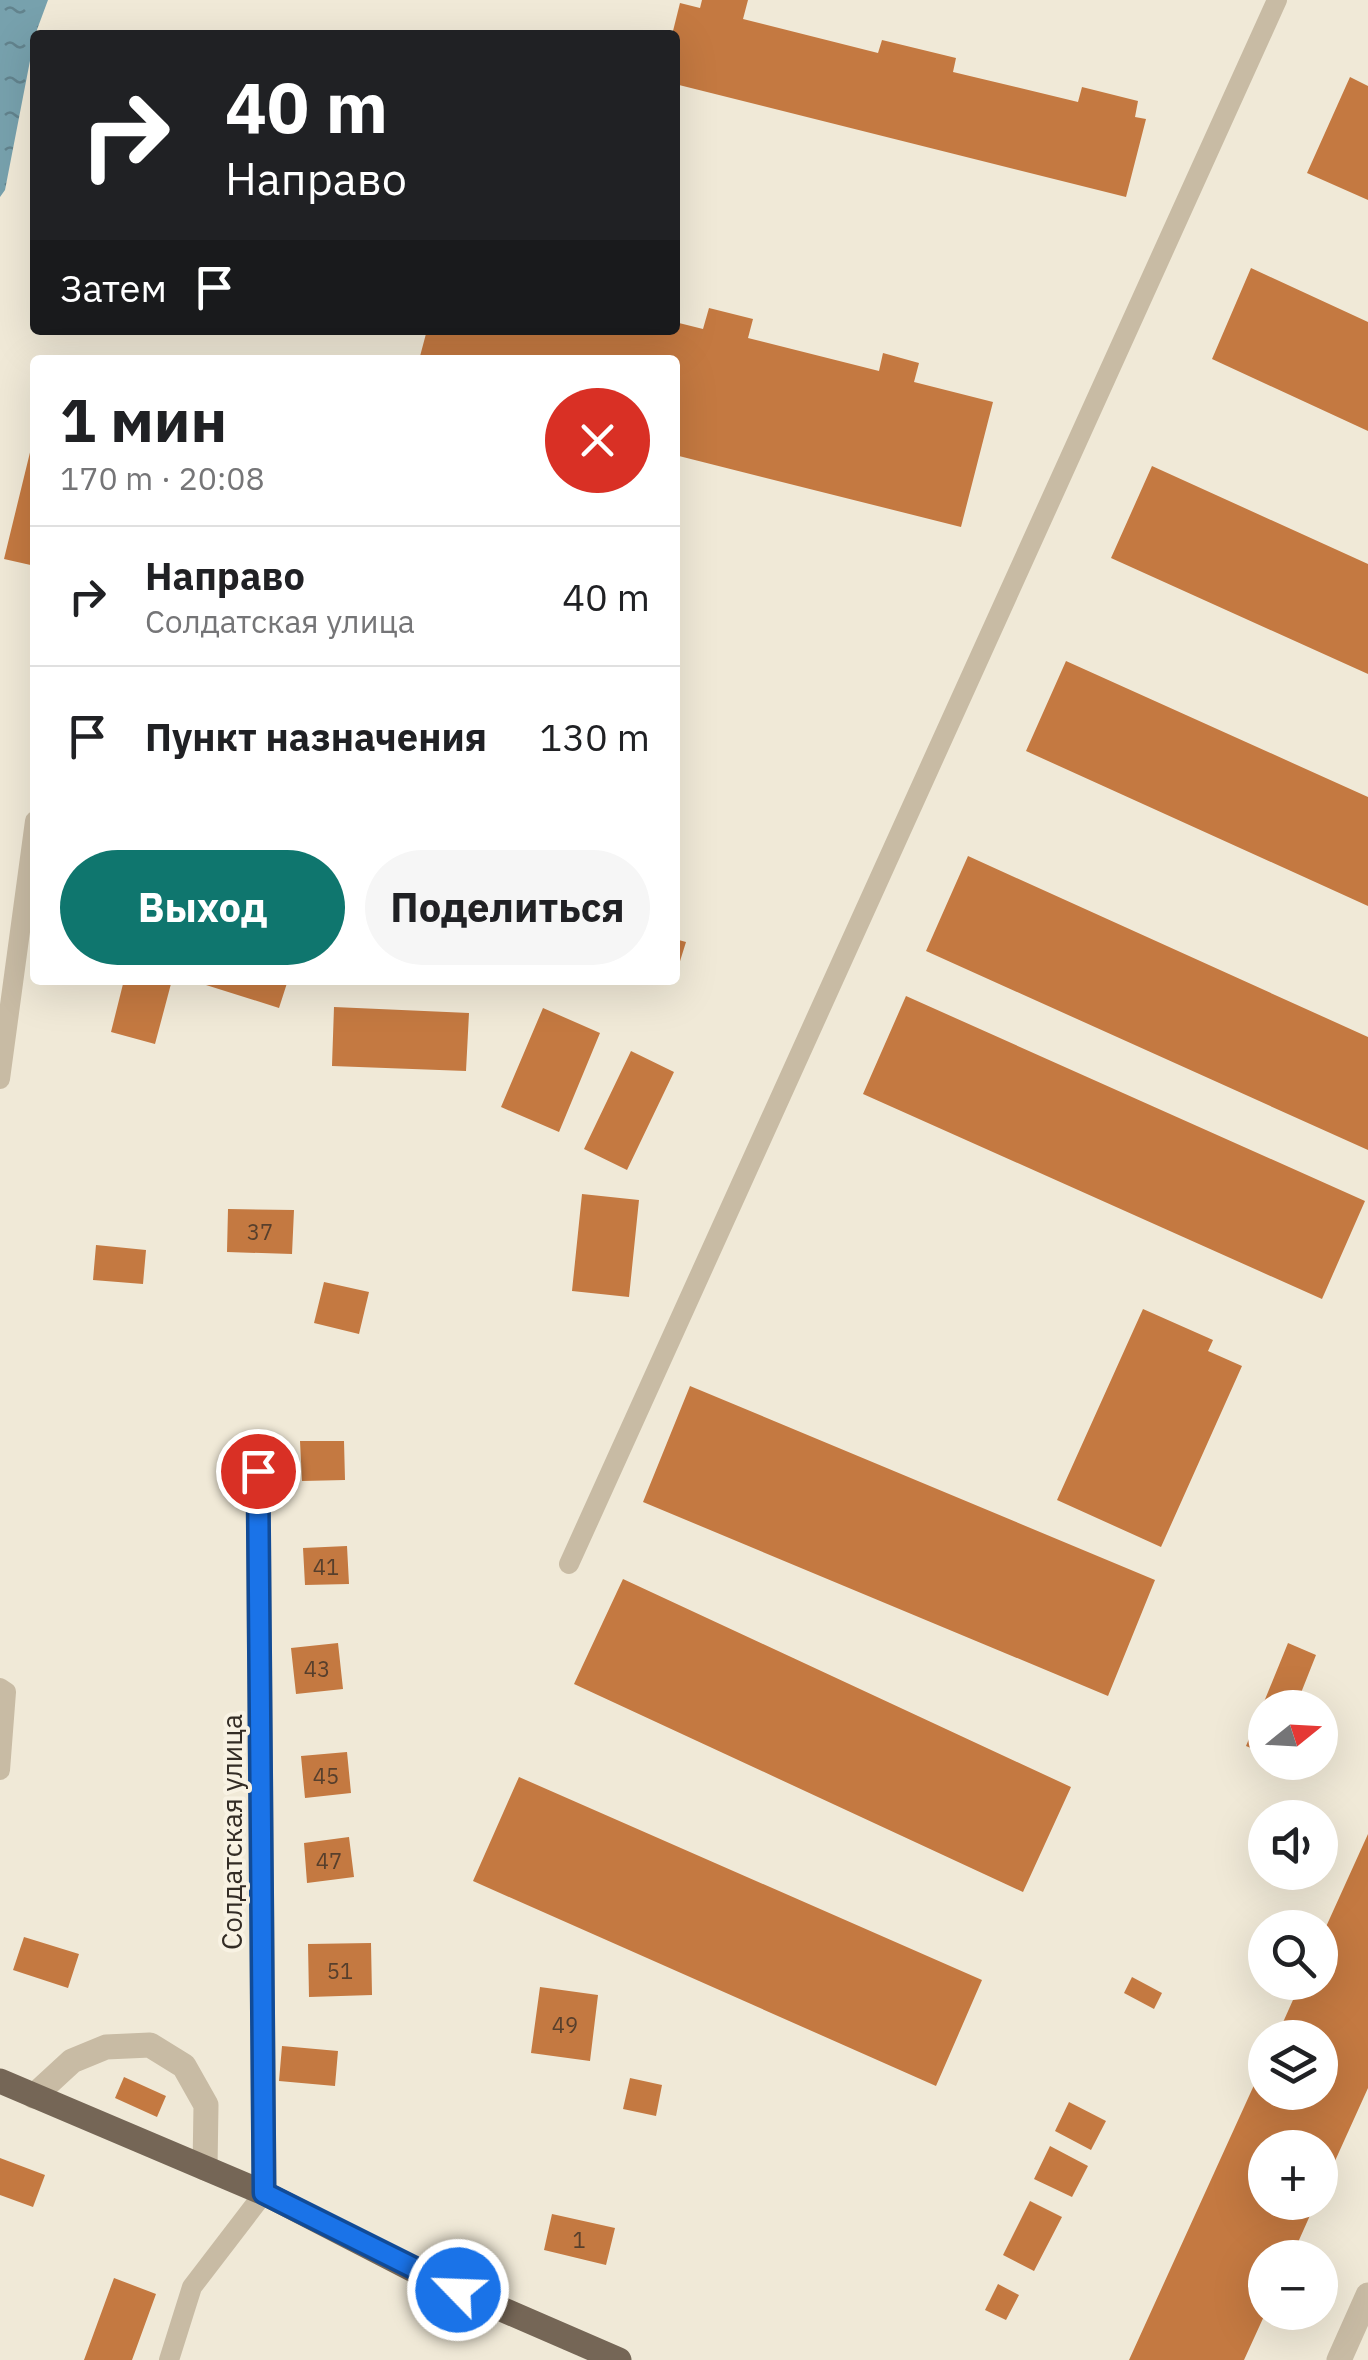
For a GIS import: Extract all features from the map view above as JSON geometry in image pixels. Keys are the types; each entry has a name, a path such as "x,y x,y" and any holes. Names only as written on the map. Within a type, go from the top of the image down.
{"main road":[{"path":"0,2081 264,2193 426,2276 619,2360"}],"street":[{"name":"Солдатская улица","path":"258,1471 264,2193"},
{"path":"34,2096 72,2061 106,2047 150,2044 184,2066 206,2104 206,2168"},
{"path":"1339,2360 1368,2295"}],"lane":[{"path":"569,1564 1277,0"},
{"path":"0,1079 30,858"},
{"path":"0,1688 6,1692 0,1770"},
{"path":"169,2360 192,2287 264,2193"}],"water":[{"path":"0,0 48,0 37,30 30,30 30,61 5,190 0,197"}],"building":[{"path":"702,0 748,0 743,19 878,53 882,40 956,58 953,72 1078,102 1082,87 1138,101 1135,117 1146,119 1126,197 680,85 680,30 673,30 680,3 700,8"},
{"path":"1350,77 1368,86 1368,200 1307,173"},
{"path":"1251,268 1368,322 1368,431 1212,359"},
{"path":"709,308 753,319 748,338 879,371 883,353 919,363 914,382 993,402 961,527 680,456 680,355 420,355 426,335 680,335 680,323 703,329"},
{"path":"30,452 30,565 4,559"},
{"path":"1152,466 1368,564 1368,674 1111,558"},
{"path":"1066,661 1368,797 1368,906 1026,751"},
{"path":"968,856 1368,1037 1368,1150 926,951"},
{"path":"680,940 686,942 680,961"},
{"path":"123,985 171,985 155,1044 111,1032"},
{"path":"206,985 286,985 279,1008"},
{"path":"906,996 1365,1201 1322,1299 863,1094"},
{"path":"334,1007 469,1013 466,1071 332,1066"},
{"path":"543,1008 600,1033 559,1132 501,1107"},
{"path":"631,1051 674,1072 627,1170 584,1149"},
{"path":"582,1194 639,1200 629,1297 572,1291"},
{"path":"228,1209 294,1210 292,1254 227,1252"},
{"path":"96,1245 146,1250 143,1284 93,1280"},
{"path":"324,1282 369,1292 359,1334 314,1323"},
{"path":"1143,1309 1213,1340 1208,1351 1242,1366 1161,1547 1057,1500"},
{"path":"690,1386 1155,1580 1108,1696 643,1502"},
{"path":"300,1441 344,1441 345,1480 302,1481"},
{"path":"347,1546 349,1584 305,1585 303,1548"},
{"path":"623,1579 1071,1787 1023,1892 574,1684"},
{"path":"338,1643 343,1689 296,1694 291,1648"},
{"path":"1288,1643 1316,1655 1302,1690 1269,1690"},
{"path":"347,1752 351,1793 305,1798 301,1756"},
{"path":"519,1777 982,1980 936,2086 473,1881"},
{"path":"1368,1834 1368,2088 1338,2154 1338,2130 1248,2130 1248,2220 1308,2220 1299,2240 1248,2240 1248,2330 1258,2330 1244,2360 1129,2360 1248,2098 1248,2110 1338,2110 1338,2020 1284,2020 1293,2000 1338,2000 1338,1910 1334,1910"},
{"path":"349,1837 354,1877 307,1883 304,1843"},
{"path":"24,1937 79,1954 68,1988 13,1970"},
{"path":"371,1943 372,1995 309,1997 308,1944"},
{"path":"1132,1977 1162,1993 1154,2009 1124,1993"},
{"path":"540,1987 598,1995 590,2061 531,2053"},
{"path":"282,2046 338,2051 335,2086 279,2081"},
{"path":"124,2077 166,2096 157,2117 115,2098"},
{"path":"630,2078 662,2085 656,2116 623,2109"},
{"path":"1069,2102 1106,2121 1091,2150 1055,2131"},
{"path":"1050,2146 1088,2166 1072,2197 1034,2179"},
{"path":"0,2158 45,2175 33,2207 0,2195"},
{"path":"1030,2201 1062,2217 1034,2271 1003,2255"},
{"path":"552,2214 615,2228 606,2265 544,2250"},
{"path":"114,2278 156,2294 132,2360 84,2360"},
{"path":"998,2284 1019,2295 1006,2320 985,2310"}],"route":[{"path":"258,1471 264,2193 458,2290"}]}
